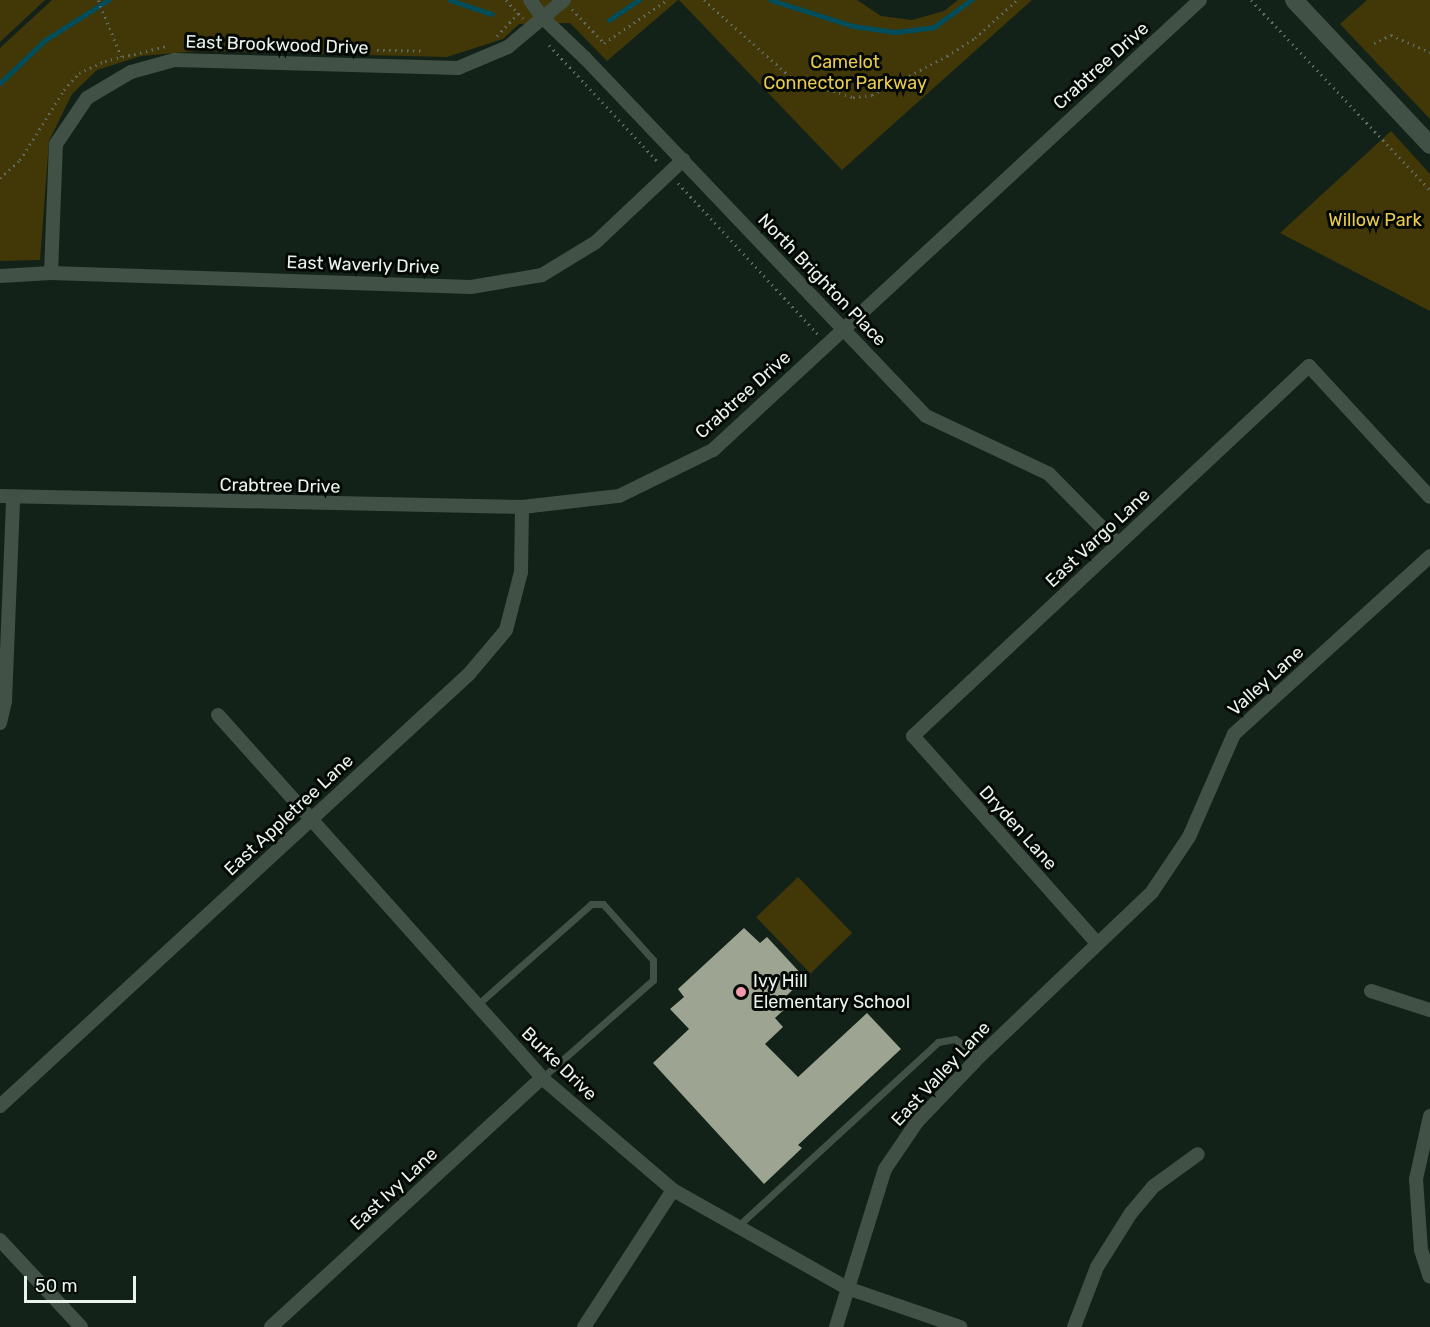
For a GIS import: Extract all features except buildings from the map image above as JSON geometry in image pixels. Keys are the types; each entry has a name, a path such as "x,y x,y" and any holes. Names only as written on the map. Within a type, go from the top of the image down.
{"main road":[{"path":"1294,0 1430,145"}],"street":[{"name":"North Brighton Place","path":"530,0 540,16 683,160 926,416 1049,474 1118,544"},
{"name":"East Brookwood Drive","path":"51,273 56,144 87,98 131,72 174,60 458,68 508,47 533,28 540,16 564,0"},
{"name":"Crabtree Drive","path":"6,498 522,507 619,496 712,450 843,326 1200,0"},
{"name":"East Waverly Drive","path":"0,276 51,273 471,287 542,275 596,242 683,160"},
{"name":"East Vargo Lane","path":"913,736 1309,366 1430,497"},
{"path":"0,723 5,701 6,498"},
{"name":"East Appletree Lane","path":"0,1106 469,674 506,630 521,572 522,507"},
{"name":"Valley Lane","path":"1097,943 1152,892 1189,837 1234,734 1430,556"},
{"name":"Burke Drive","path":"219,715 542,1078 674,1190 848,1288 960,1327"},
{"name":"Dryden Lane","path":"913,736 1097,943"},
{"name":"East Valley Lane","path":"836,1327 885,1169 917,1122 979,1057 1097,943"},
{"path":"1371,991 1430,1010"},
{"name":"East Ivy Lane","path":"271,1327 542,1078"},
{"path":"1430,1116 1416,1179 1421,1250 1430,1277"},
{"path":"1074,1327 1097,1267 1131,1213 1154,1186 1197,1154"},
{"path":"584,1327 674,1190"},
{"path":"0,1240 81,1327"}],"lane":[{"path":"477,1005 576,914 591,904 603,904 653,960 656,968 653,980 542,1078"},
{"path":"738,1226 938,1042 956,1039 979,1057"}],"path":[{"path":"98,0 121,56"},
{"path":"564,0 604,43 668,0"},
{"path":"704,0 793,79 853,97 872,95 947,56 975,38 1017,0"},
{"path":"1251,0 1430,190"},
{"path":"1374,43 1391,35 1430,52"}],"green space":[{"path":"0,0 45,0 0,42"},
{"path":"52,0 678,0 607,61 570,23 519,24 503,39 447,57 198,51 141,56 97,70 72,94 49,141 40,260 0,261 0,48"},
{"name":"Camelot Connector Parkway","path":"679,0 857,0 881,16 912,20 944,11 958,0 1032,0 842,170"},
{"path":"1367,0 1430,0 1430,119 1340,24"},
{"name":"Willow Park","path":"1391,131 1430,174 1430,311 1280,233"},
{"path":"798,877 852,933 810,973 756,917"}],"waterway":[{"path":"0,83 44,41 108,0"},
{"path":"450,0 492,14"},
{"path":"609,20 639,0"},
{"path":"771,0 853,26 895,32 934,27 971,0"}],"place":[{"name":"Ivy Hill Elementary School","path":"741,992"}]}
